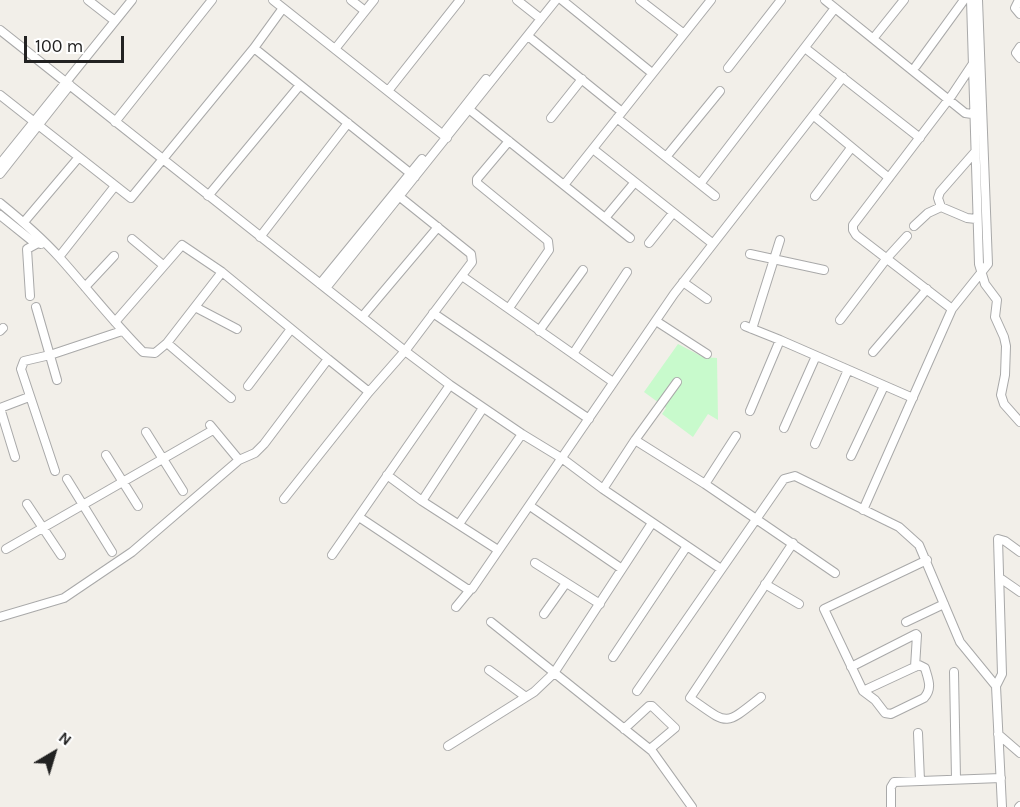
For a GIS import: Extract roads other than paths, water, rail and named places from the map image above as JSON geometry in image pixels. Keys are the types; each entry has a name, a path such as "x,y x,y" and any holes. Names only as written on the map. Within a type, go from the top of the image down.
{"street":[{"path":"88,0 115,21"},
{"path":"0,174 132,0"},
{"path":"115,122 212,0"},
{"path":"273,0 445,136"},
{"path":"351,0 365,11"},
{"path":"335,49 374,0"},
{"path":"388,91 460,0"},
{"path":"517,0 539,17"},
{"path":"445,136 470,110 528,36 549,0"},
{"path":"323,286 539,17 556,0"},
{"path":"562,0 652,74"},
{"path":"640,0 684,34"},
{"path":"564,185 711,0"},
{"path":"728,68 781,0"},
{"path":"825,0 834,4 916,66 951,98"},
{"path":"876,35 904,0"},
{"path":"916,66 964,0"},
{"path":"863,510 952,309 988,264 975,114 970,0"},
{"path":"978,0 975,152 979,264 981,274 997,300 995,317 1006,346 1002,398 1020,422"},
{"path":"1019,0 1015,8 1020,14"},
{"path":"700,184 805,48 834,4"},
{"path":"834,4 951,98 975,114"},
{"path":"0,95 129,198 134,197 254,48 283,8"},
{"path":"0,30 450,385 563,459 721,569"},
{"path":"528,36 582,80 666,157 715,196"},
{"path":"1020,47 1016,53 1020,58"},
{"path":"254,48 413,175"},
{"path":"805,48 921,138"},
{"path":"952,309 856,235 853,225 951,98 972,65"},
{"path":"456,607 563,459 612,382 683,282 843,77"},
{"path":"551,118 582,80"},
{"path":"208,196 300,85"},
{"path":"666,157 720,91"},
{"path":"470,110 630,238"},
{"path":"814,116 889,178"},
{"path":"0,164 37,123"},
{"path":"260,237 348,123"},
{"path":"508,308 550,246 548,241 477,183 477,179 509,141"},
{"path":"815,196 851,148"},
{"path":"593,149 712,243"},
{"path":"941,207 938,198 940,192 975,152"},
{"path":"24,222 79,157"},
{"path":"605,218 635,182"},
{"path":"58,256 115,186"},
{"path":"284,499 369,392 405,351 472,262 473,258 398,195"},
{"path":"0,203 24,222 42,244 58,256 122,331 143,352 149,354 155,353 167,343 222,272"},
{"path":"914,226 928,213 941,207 967,218 976,219"},
{"path":"649,243 673,213"},
{"path":"0,215 31,240 42,244"},
{"path":"362,317 438,227"},
{"path":"840,320 887,258 907,236"},
{"path":"132,239 163,265"},
{"path":"780,240 748,327 913,398"},
{"path":"30,296 27,249 42,244"},
{"path":"114,322 182,245 222,272 369,392"},
{"path":"750,254 824,270"},
{"path":"85,287 114,256"},
{"path":"539,331 583,270"},
{"path":"573,354 627,272"},
{"path":"462,276 612,382"},
{"path":"683,282 707,299"},
{"path":"873,352 927,289"},
{"path":"36,307 57,380"},
{"path":"195,307 237,329"},
{"path":"433,313 589,419"},
{"path":"656,321 707,354"},
{"path":"248,386 291,329"},
{"path":"55,471 29,397 21,365 24,361 50,355 122,331"},
{"path":"750,411 780,340"},
{"path":"167,343 231,398"},
{"path":"784,428 816,356"},
{"path":"0,617 63,598 132,552 239,460 255,453 328,359"},
{"path":"815,444 849,370"},
{"path":"603,489 677,382"},
{"path":"332,555 450,385"},
{"path":"851,456 884,386"},
{"path":"15,457 0,408 29,397"},
{"path":"422,501 483,408"},
{"path":"6,549 163,459 211,428 239,460"},
{"path":"146,432 183,491"},
{"path":"459,524 522,434"},
{"path":"705,484 736,436"},
{"path":"635,440 755,517 835,573"},
{"path":"106,455 138,506"},
{"path":"387,475 422,501 498,550"},
{"path":"637,692 755,517 784,479 789,476 795,476 899,527 919,544 960,642 996,686"},
{"path":"67,479 112,552"},
{"path":"27,504 61,555"},
{"path":"530,506 622,569"},
{"path":"359,518 470,590"},
{"path":"448,746 526,697 554,673 652,523"},
{"path":"1002,807 996,686 1002,674 998,539 1005,541 1020,552"},
{"path":"761,697 728,720 721,719 690,698 793,543"},
{"path":"613,657 687,546"},
{"path":"863,691 922,665 930,686 924,698 891,714 885,713 875,700 863,691 824,609 927,560"},
{"path":"535,563 600,604"},
{"path":"1000,579 1020,592"},
{"path":"544,614 566,583"},
{"path":"765,584 799,604"},
{"path":"906,622 944,603"},
{"path":"490,622 647,744 692,807"},
{"path":"851,667 916,634 915,667"},
{"path":"489,670 526,697"},
{"path":"954,672 956,779"},
{"path":"630,731 649,706 652,706 675,728 647,744"},
{"path":"918,733 920,781"},
{"path":"998,734 1020,753"},
{"path":"891,807 892,784 1001,778"}]}
